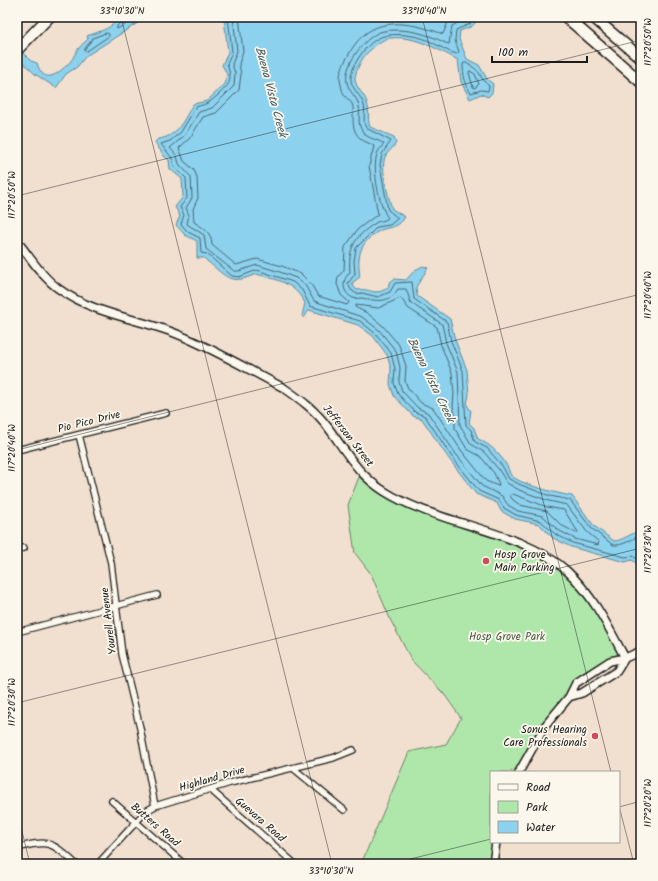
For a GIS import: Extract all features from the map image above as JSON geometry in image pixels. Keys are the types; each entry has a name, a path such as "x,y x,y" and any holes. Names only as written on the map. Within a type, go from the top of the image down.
{"highway":[{"path":"17,50 49,17"},
{"path":"566,17 641,82"},
{"path":"593,17 641,58"}],"main road":[{"name":"Jefferson Street","path":"17,241 41,272 58,288 77,301 172,332 201,344 296,396 316,413 363,474 384,491 407,503 525,545 548,557 567,571 586,592 601,614 625,658"},
{"path":"520,771 545,726 569,697 576,683 610,661 625,658 641,651"},
{"path":"569,697 582,693 617,671 625,658"},
{"path":"493,864 496,843"}],"street":[{"name":"Pio Pico Drive","path":"17,450 166,413"},
{"name":"Yourell Avenue","path":"79,435 111,563 118,606 122,654 140,728 155,806"},
{"path":"17,549 24,548"},
{"path":"17,632 157,595"},
{"name":"Highland Drive","path":"98,864 146,811 155,806 230,783 333,758 353,750"},
{"path":"293,768 344,810"},
{"name":"Guevara Road","path":"211,790 295,864"},
{"name":"Butters Road","path":"112,801 184,864"},
{"path":"17,848 41,842 48,843 57,847 76,864"}],"green space":[{"name":"Hosp Grove Park","path":"359,477 381,494 406,507 539,555 564,573 592,606 621,657 577,686 517,771 490,771 490,843 493,843 491,864 361,864 409,752 446,744 461,718 444,694 412,661 391,621 371,574 355,553 348,505"}],"water":[{"path":"123,17 147,17 86,56 77,67 66,74 56,88 35,74 17,57 17,47 31,61 37,63 44,75 52,76 73,59 81,46 88,39 87,36 107,28"},
{"name":"Buena Vista Creek","path":"222,17 477,17 473,25 460,31 459,39 467,59 479,65 487,79 493,84 492,93 488,97 481,94 470,99 461,82 458,60 424,43 405,38 386,39 366,54 362,59 356,73 356,83 367,103 370,127 394,137 396,143 386,155 384,160 384,174 392,209 405,217 396,226 382,229 367,240 363,245 359,256 360,277 352,283 357,290 361,289 379,292 388,288 389,283 394,279 406,280 415,270 423,266 428,268 416,287 417,296 450,319 455,340 467,370 469,394 467,405 471,411 469,423 474,428 478,439 491,447 502,458 510,474 515,478 540,488 572,496 594,526 614,541 638,532 641,528 641,571 639,565 632,560 625,562 571,547 553,538 539,524 515,519 501,511 497,503 476,494 449,459 422,419 413,416 394,396 390,384 391,369 387,355 373,336 358,325 309,310 304,318 302,316 305,303 290,286 271,278 256,274 247,278 229,278 204,258 197,258 197,241 185,235 176,225 180,216 175,207 183,197 182,179 170,169 169,160 164,156 155,142 158,139 171,135 180,126 193,104 207,101 225,84 227,74 222,65 228,52 224,19"}],"place":[{"name":"Hosp Grove Main Parking","path":"486,561"},
{"name":"Sonus Hearing Care Professionals","path":"595,736"}]}
